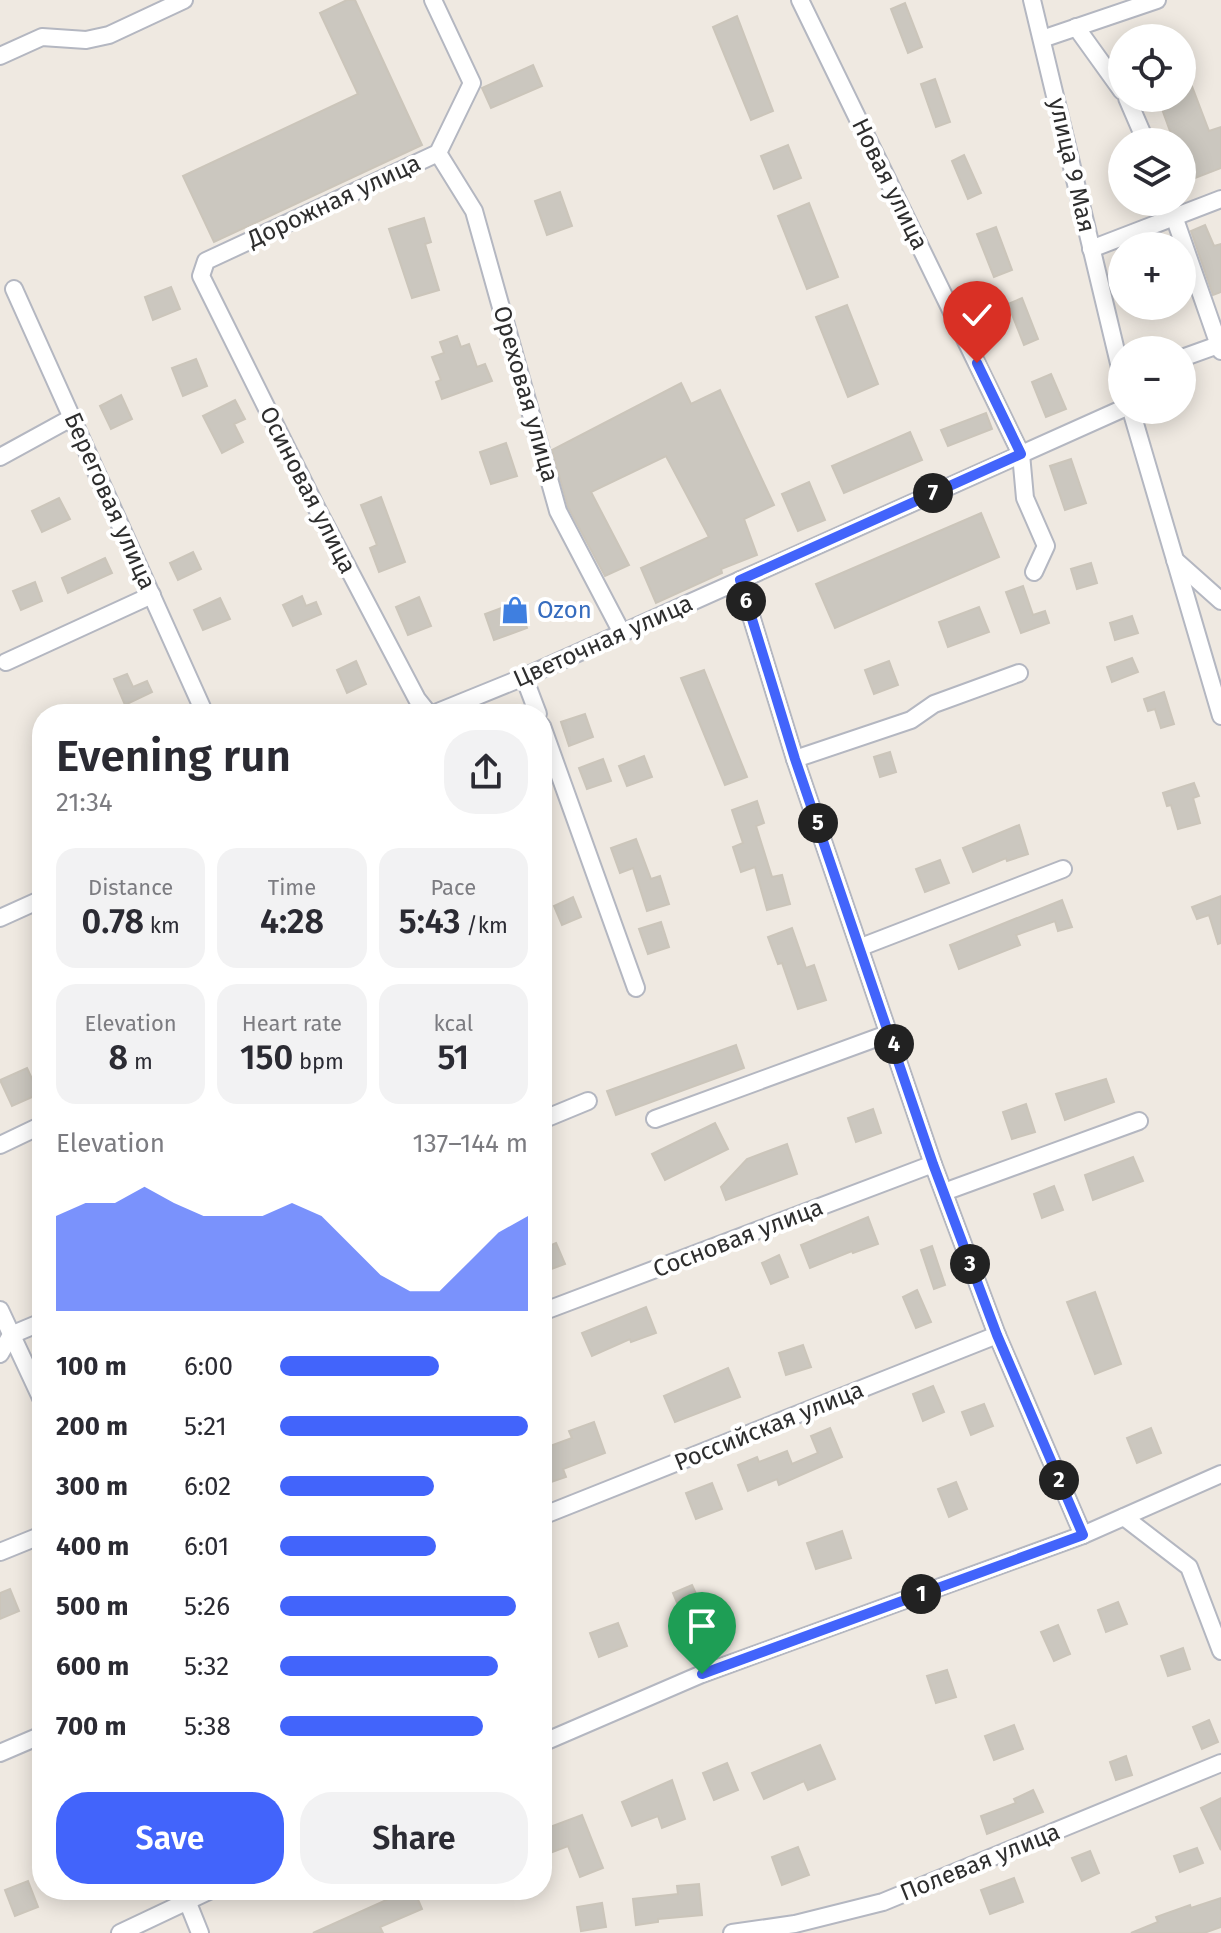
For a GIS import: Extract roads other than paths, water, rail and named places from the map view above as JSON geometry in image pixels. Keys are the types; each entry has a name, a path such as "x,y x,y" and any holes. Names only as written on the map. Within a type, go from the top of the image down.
{"street":[{"path":"0,56 42,37 86,40 109,35 184,0"},
{"name":"Дорожная улица","path":"206,261 438,153 472,83 433,0"},
{"name":"Новая улица","path":"800,0 1021,454"},
{"name":"улица 9 Мая","path":"1032,0 1112,336"},
{"path":"1042,39 1157,0"},
{"path":"1076,27 1108,72"},
{"name":"Ореховая улица","path":"438,153 474,211 558,511 622,633"},
{"path":"1196,204 1221,199"},
{"path":"1091,249 1158,216"},
{"path":"1174,216 1220,346 1196,354"},
{"name":"Осиновая улица","path":"206,261 201,276 388,644 422,704"},
{"name":"Береговая улица","path":"14,289 201,704"},
{"name":"Цветочная улица","path":"456,704 524,677 1108,415"},
{"path":"0,457 73,417"},
{"path":"1135,424 1221,716"},
{"path":"1021,454 1025,498 1046,546 1034,572"},
{"path":"1174,558 1221,601"},
{"path":"740,580 795,759 933,1164 997,1335 1083,1535"},
{"path":"6,662 152,595"},
{"path":"795,759 911,720 934,704 1019,673"},
{"path":"524,677 534,704"},
{"path":"552,754 636,988"},
{"path":"861,947 1063,869"},
{"path":"0,918 32,904"},
{"path":"655,1119 890,1033"},
{"path":"552,1116 588,1101"},
{"path":"944,1192 1139,1121"},
{"path":"0,1145 32,1130"},
{"name":"Сосновая улица","path":"552,1308 933,1164"},
{"path":"0,1310 32,1379"},
{"path":"0,1354 11,1335 32,1326"},
{"name":"Российская улица","path":"552,1512 997,1335"},
{"path":"552,1739 702,1674 1083,1535 1221,1474"},
{"path":"1124,1517 1189,1567 1221,1651"},
{"path":"0,1552 32,1539"},
{"path":"0,1753 32,1739"},
{"name":"Полевая улица","path":"732,1933 795,1924 883,1902 1221,1763"},
{"path":"120,1933 193,1900"},
{"path":"188,1903 200,1933"}],"place":[{"name":"Ozon","path":"515,610"}]}
